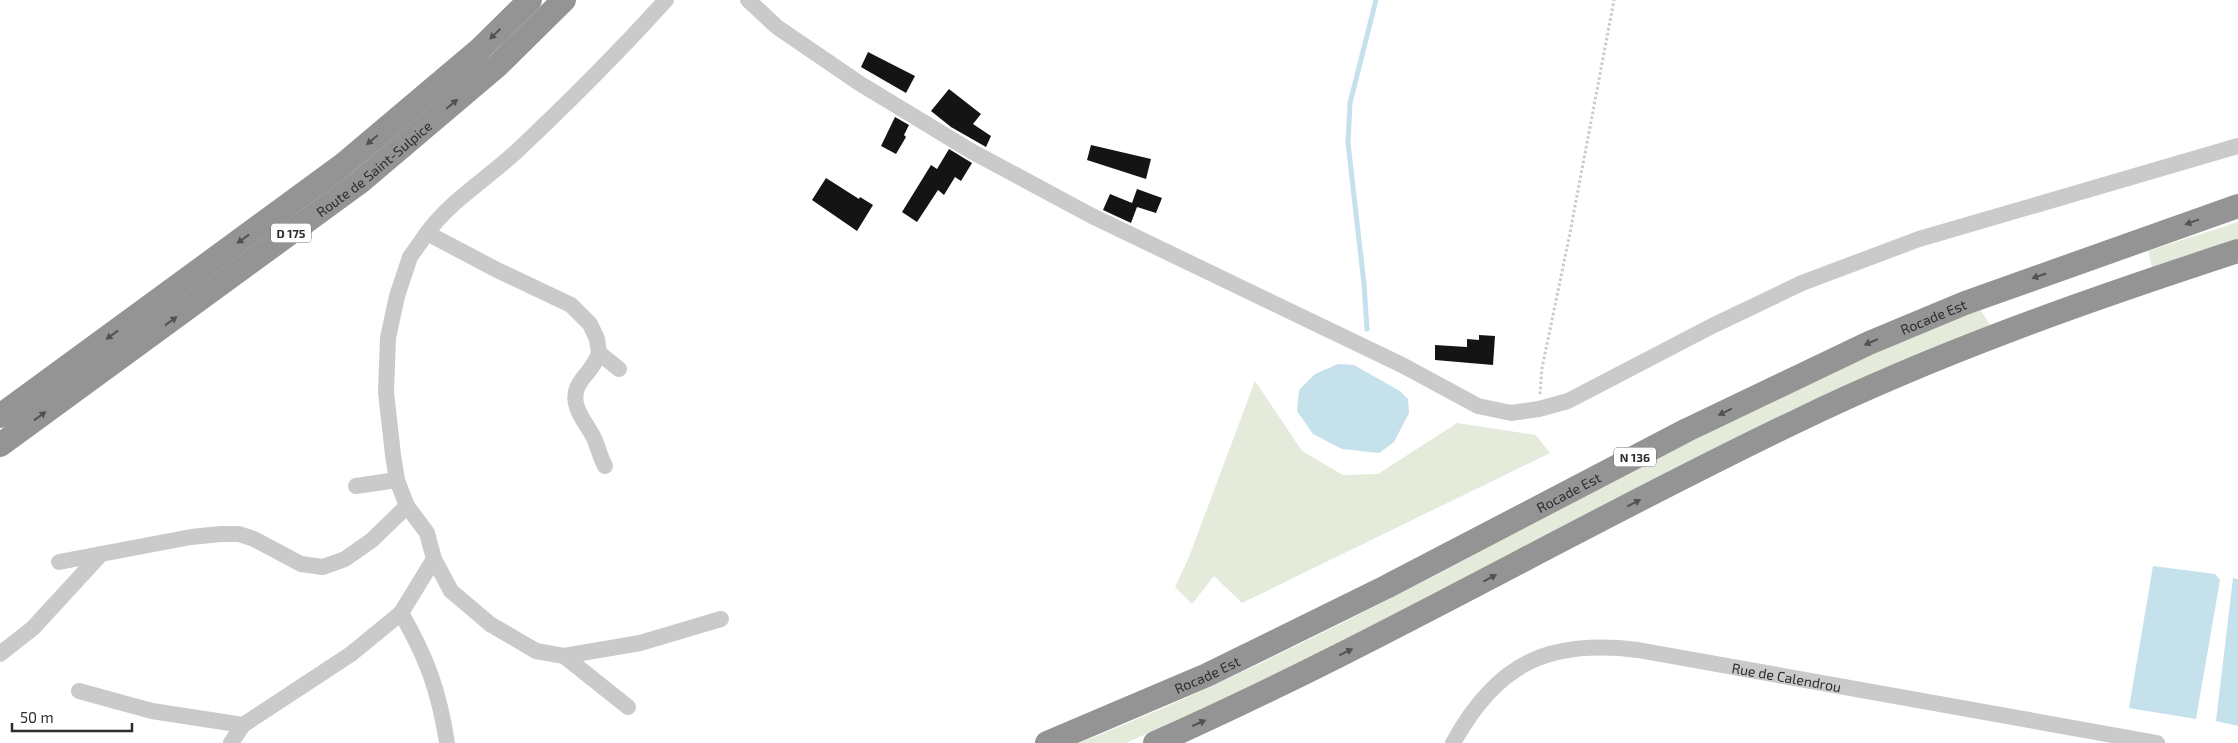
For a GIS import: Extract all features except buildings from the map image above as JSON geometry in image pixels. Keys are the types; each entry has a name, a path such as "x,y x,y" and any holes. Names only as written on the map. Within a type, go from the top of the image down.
{"highway":[{"name":"Route de Saint-Sulpice","path":"0,416 344,164 479,50 530,0"},
{"name":"Route de Saint-Sulpice","path":"0,445 360,182 498,65 564,0"},
{"name":"Rocade Est","path":"1047,743 1207,675 1395,582 1687,430 1869,343 1965,303 2238,206"},
{"path":"1155,743 1220,714 1407,622 1807,416 1980,341 2141,283 2238,251"}],"street":[{"path":"666,0 570,100 515,153 439,217 427,233 410,257 397,296 388,338 386,392 397,480 407,506 427,533 434,559 451,591 490,624 536,651 564,656 640,643 721,619"},
{"path":"748,0 777,27 859,83 971,151 1092,216 1402,364 1478,406 1511,413 1539,409 1568,401 1712,326 1811,279 1918,239 2238,146"},
{"path":"427,233 497,270 570,305 590,324 597,339 599,353 596,362 578,386 575,396 576,404 594,438 598,454 605,466"},
{"path":"599,353 619,369"},
{"path":"356,486 397,480"},
{"path":"60,562 192,537 239,534 254,539 301,564 323,567 345,559 372,540 407,506"},
{"path":"0,654 33,628 101,554"},
{"path":"230,743 243,725 351,654 401,613 434,559"},
{"path":"401,613 423,652 431,672 436,688 446,743"},
{"name":"Rue de Calendrou","path":"1453,743 1475,706 1514,670 1545,655 1569,649 1594,646 1638,650 2157,743"},
{"path":"564,656 628,707"},
{"path":"79,691 152,711 193,719 243,725"}],"path":[{"path":"1539,409 1542,368 1571,229 1614,0"}],"green space":[{"path":"2238,222 2238,239 2152,267 2148,251"},
{"path":"1980,309 1990,325 1879,370 1788,412 1225,699 1126,743 1079,743 1257,665 1345,622 1604,486 1803,386"},
{"path":"1255,381 1302,451 1343,475 1378,474 1457,423 1536,435 1550,453 1242,603 1214,576 1192,604 1175,587 1189,557"}],"water":[{"path":"1338,364 1354,365 1400,391 1408,399 1409,413 1394,442 1379,453 1342,449 1313,434 1297,411 1299,390 1315,374"},
{"path":"2153,566 2215,574 2220,580 2196,719 2129,708"},
{"path":"2233,578 2238,579 2238,726 2216,721"}],"waterway":[{"path":"1367,329 1364,284 1348,143 1350,103 1376,0"}]}
